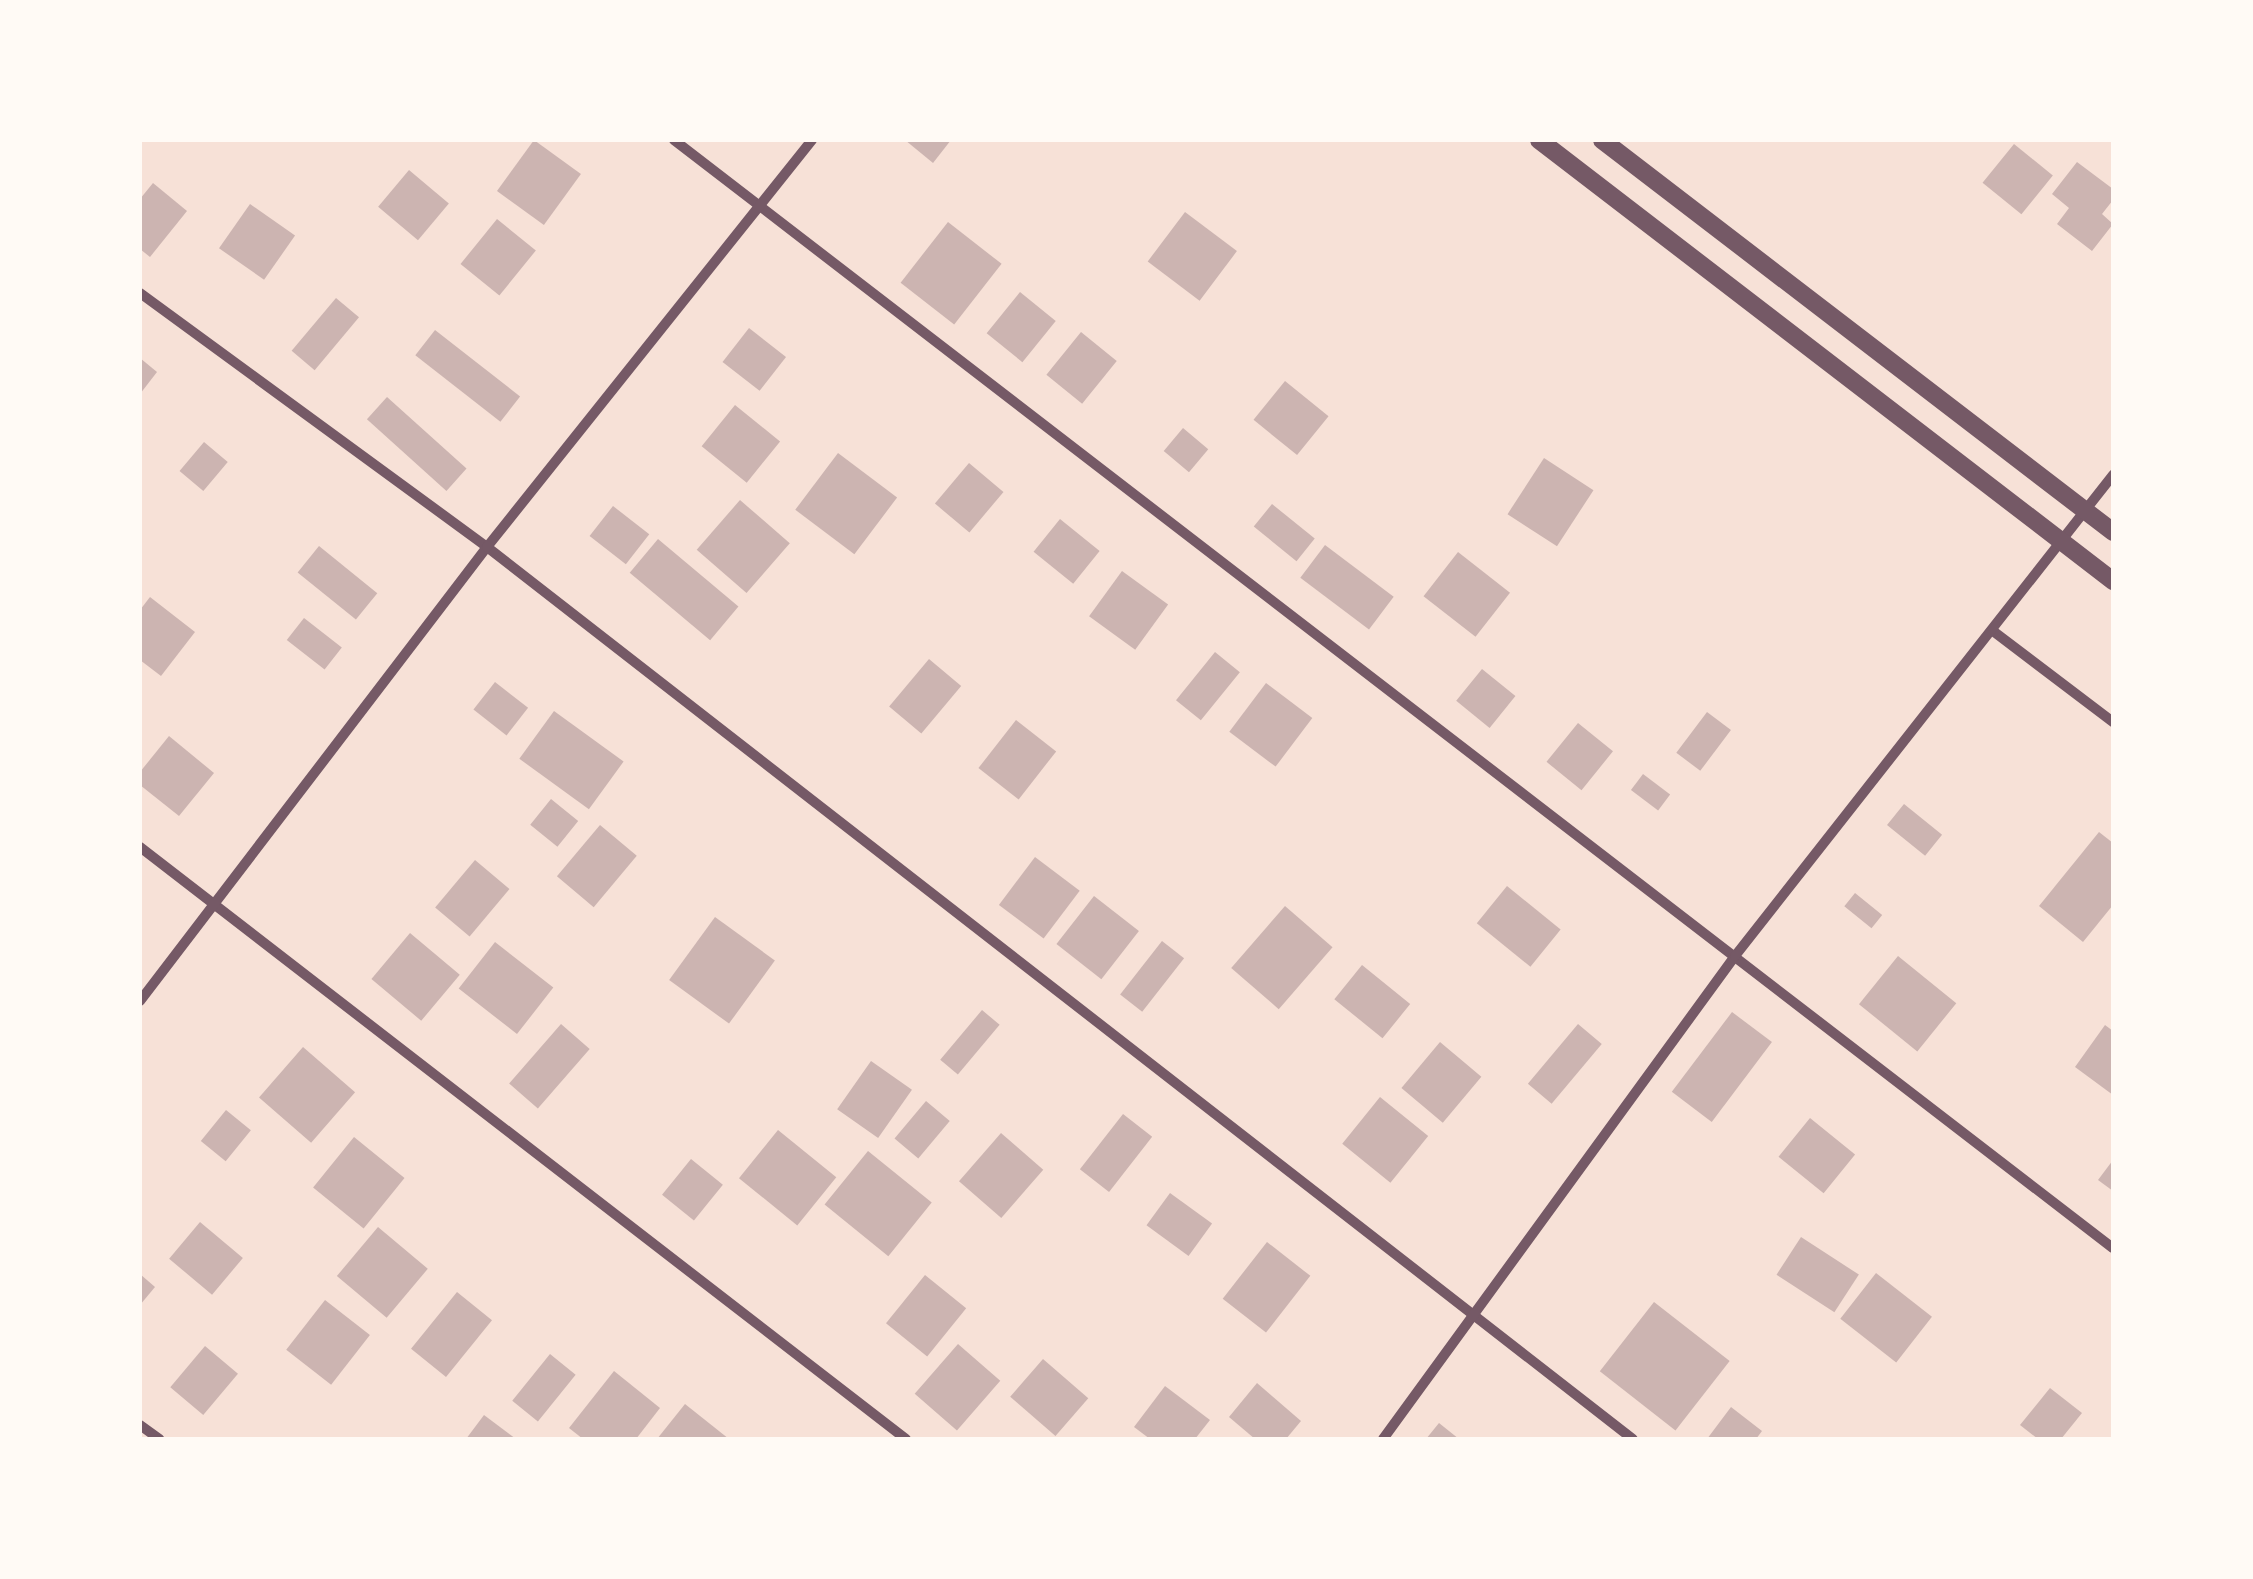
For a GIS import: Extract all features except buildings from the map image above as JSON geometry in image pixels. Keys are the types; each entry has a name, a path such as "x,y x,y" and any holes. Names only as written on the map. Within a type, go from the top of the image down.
{"street":[{"path":"674,140 2113,1248"},
{"path":"140,1000 487,546 812,140"},
{"path":"1538,140 2113,580"},
{"path":"1602,140 2113,532"},
{"path":"140,292 487,546 1633,1439"},
{"path":"1382,1439 1476,1316 1736,956 2113,474"},
{"path":"1992,631 2113,722"},
{"path":"140,846 906,1439"},
{"path":"140,1425 159,1439"}]}
